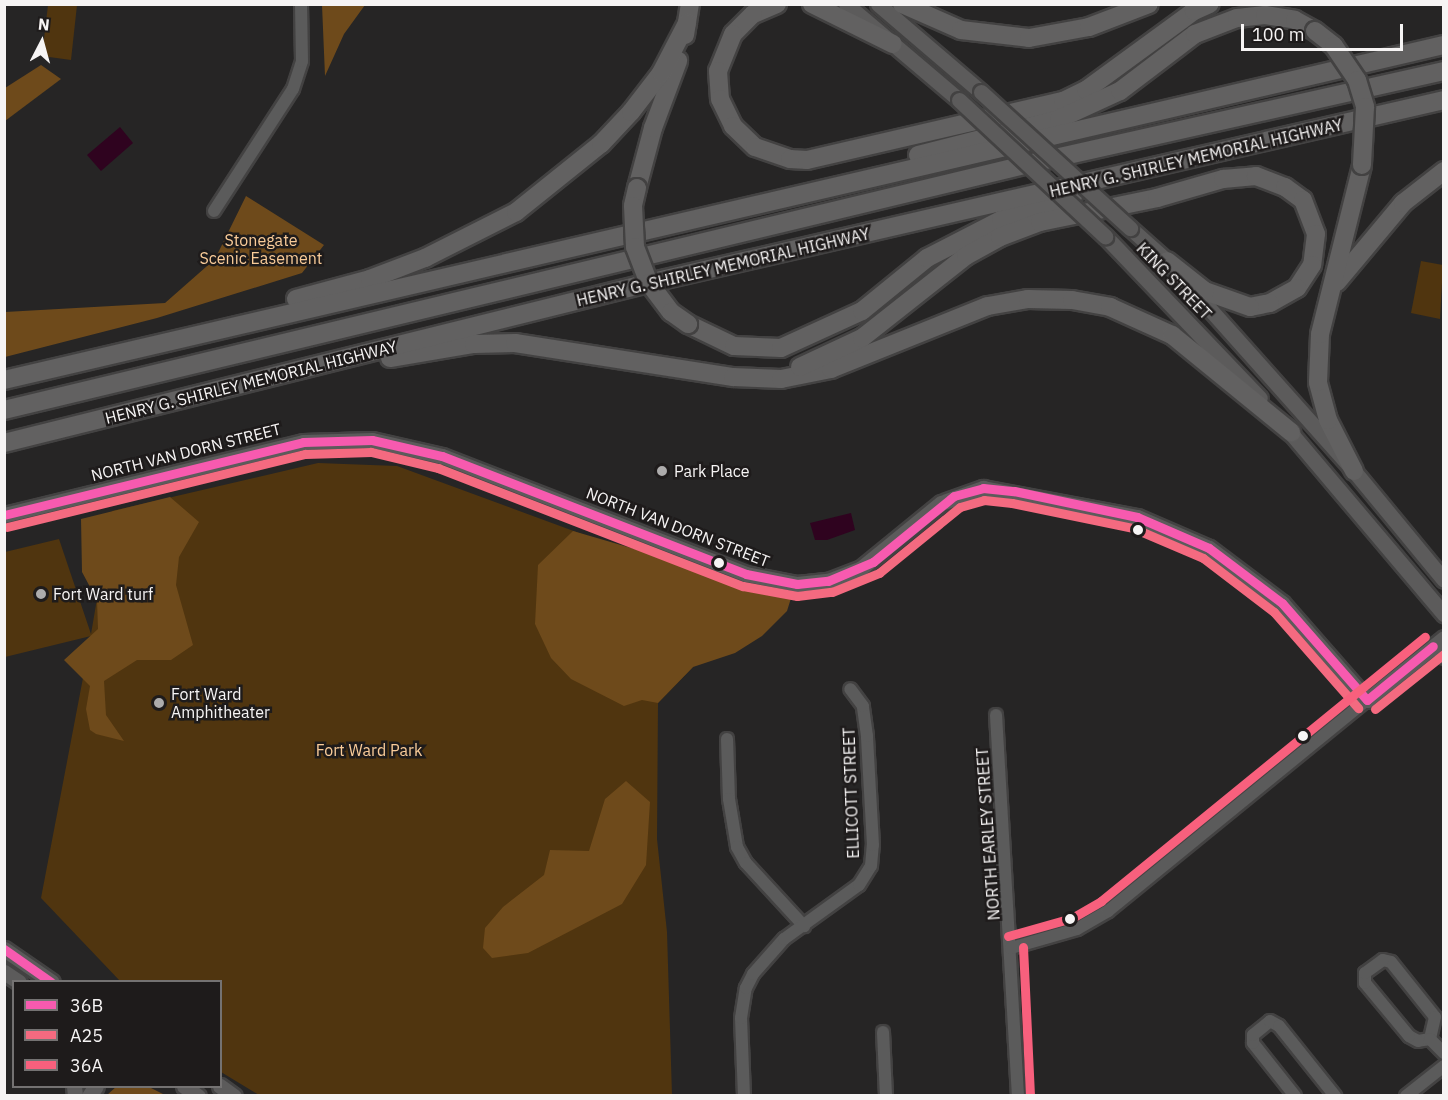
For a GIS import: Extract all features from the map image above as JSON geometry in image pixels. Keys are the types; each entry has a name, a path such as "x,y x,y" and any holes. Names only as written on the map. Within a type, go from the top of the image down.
{"highway":[{"path":"690,4 687,23 637,188 633,206 635,247 645,274 671,312 688,324 734,346 782,348 862,311 927,258 1001,220 1176,163"},
{"path":"777,4 753,14 733,34 718,71 719,93 723,109 741,136 773,155 807,160 1063,101 1086,90 1194,11 1210,4"},
{"path":"812,4 893,44"},
{"path":"902,4 961,30 1029,38 1083,29 1149,4"},
{"path":"788,196 967,140 1059,119 1120,91 1195,34 1237,18 1265,15 1294,20 1315,31 1334,46 1357,80 1365,107 1362,165 1320,334 1318,382 1328,420 1354,471"},
{"path":"68,365 370,279 473,236 516,212 601,144 650,90 687,23"},
{"path":"4,380 1443,45"},
{"path":"4,410 1037,162 1443,70"},
{"name":"HENRY G. SHIRLEY MEMORIAL HIGHWAY","path":"4,443 648,283 1443,100"},
{"path":"1331,291 1363,246 1403,203 1443,171"},
{"path":"733,377 774,373 831,355 862,338 966,256 1000,237 1040,222 1157,198 1222,179 1256,176 1285,187 1303,200 1316,234 1312,265 1297,288 1270,303 1250,307 1227,302 1205,291 1167,261"},
{"path":"196,395 474,344 559,347 733,377 781,380 817,374 988,306 1028,299 1072,300 1110,307 1172,335 1291,432"}],"main road":[{"name":"KING STREET","path":"846,4 959,100 1105,236 1291,432 1443,614"},
{"name":"KING STREET","path":"878,4 981,92 1167,261 1354,471 1443,580"},
{"name":"NORTH VAN DORN STREET","path":"4,516 303,442 372,440 442,456 746,574 797,584 828,581 873,562 954,496 983,488 1014,491 1137,517 1209,548 1282,603 1366,700"},
{"path":"1366,700 1440,647"},
{"path":"4,949 50,980"},
{"path":"4,972 17,980"}],"street":[{"path":"214,211 294,89 302,61 301,4"},
{"name":"ELLICOTT STREET","path":"744,1095 741,1018 746,988 775,946 859,885 871,866 867,736 863,706 850,689"},
{"path":"1011,948 1077,929 1108,911 1366,700"},
{"name":"NORTH EARLEY STREET","path":"996,715 1018,1095"},
{"path":"727,739 729,799 737,847 746,863 804,926"},
{"path":"1383,960 1391,962 1435,1017 1430,1039 1418,1041 1409,1036 1365,983 1365,973 1383,960"},
{"path":"1295,1095 1253,1043 1252,1035 1270,1021 1279,1026 1335,1095"},
{"path":"882,1032 886,1095"},
{"path":"1430,1039 1443,1053"},
{"path":"1406,1095 1443,1066"}],"green space":[{"path":"48,5 77,5 71,60 42,56"},
{"path":"322,5 365,5 344,34 325,76"},
{"path":"41,65 61,79 5,121 5,88"},
{"name":"Stonegate Scenic Easement","path":"246,196 324,245 302,273 157,318 5,357 5,312 165,303 215,259"},
{"path":"1421,261 1443,265 1440,319 1411,313"},
{"name":"Fort Ward Park","path":"318,463 397,466 715,583 693,667 658,703 657,839 667,932 672,1095 259,1095 222,1073 222,980 119,980 41,898 91,636 5,657 5,552 59,539 91,634 112,511"},
{"path":"170,497 199,522 179,557 176,585 193,645 171,660 137,660 104,681 106,715 124,741 96,734 90,730 86,709 90,686 64,660 98,629 97,600 82,572 81,519"},
{"path":"573,531 792,595 787,611 762,636 735,653 693,667 658,703 642,700 624,706 571,679 551,658 535,624 538,565"},
{"path":"626,781 650,802 646,865 622,904 528,953 492,958 483,948 485,928 503,907 544,875 550,850 589,851 605,799"},
{"path":"115,1088 151,1088 165,1095 107,1095"}],"shaded area":[{"path":"120,127 133,143 101,171 87,155"},
{"path":"851,513 855,530 827,540 815,540 810,523"}],"transit line":[{"name":"36B","path":"4,515 303,442 372,440 442,456 746,574 797,584 828,581 873,562 954,496 983,488 1014,491 1137,517 1209,548 1282,603 1367,700"},
{"name":"A25","path":"7,527 305,454 371,452 438,468 743,586 797,596 832,592 879,573 960,507 984,500 1012,503 1133,528 1203,558 1274,612 1358,708"},
{"name":"36A","path":"1008,936 1072,918 1101,901 1425,637"},
{"name":"36B","path":"1367,700 1433,646"},
{"name":"A25","path":"1375,709 1444,654"},
{"name":"36A","path":"1023,947 1030,1095"},
{"name":"36B","path":"4,949 48,980"}],"place":[{"name":"Park Place","path":"662,471"},
{"name":"Fort Ward turf","path":"41,594"},
{"name":"Fort Ward Amphitheater","path":"159,703"}]}
